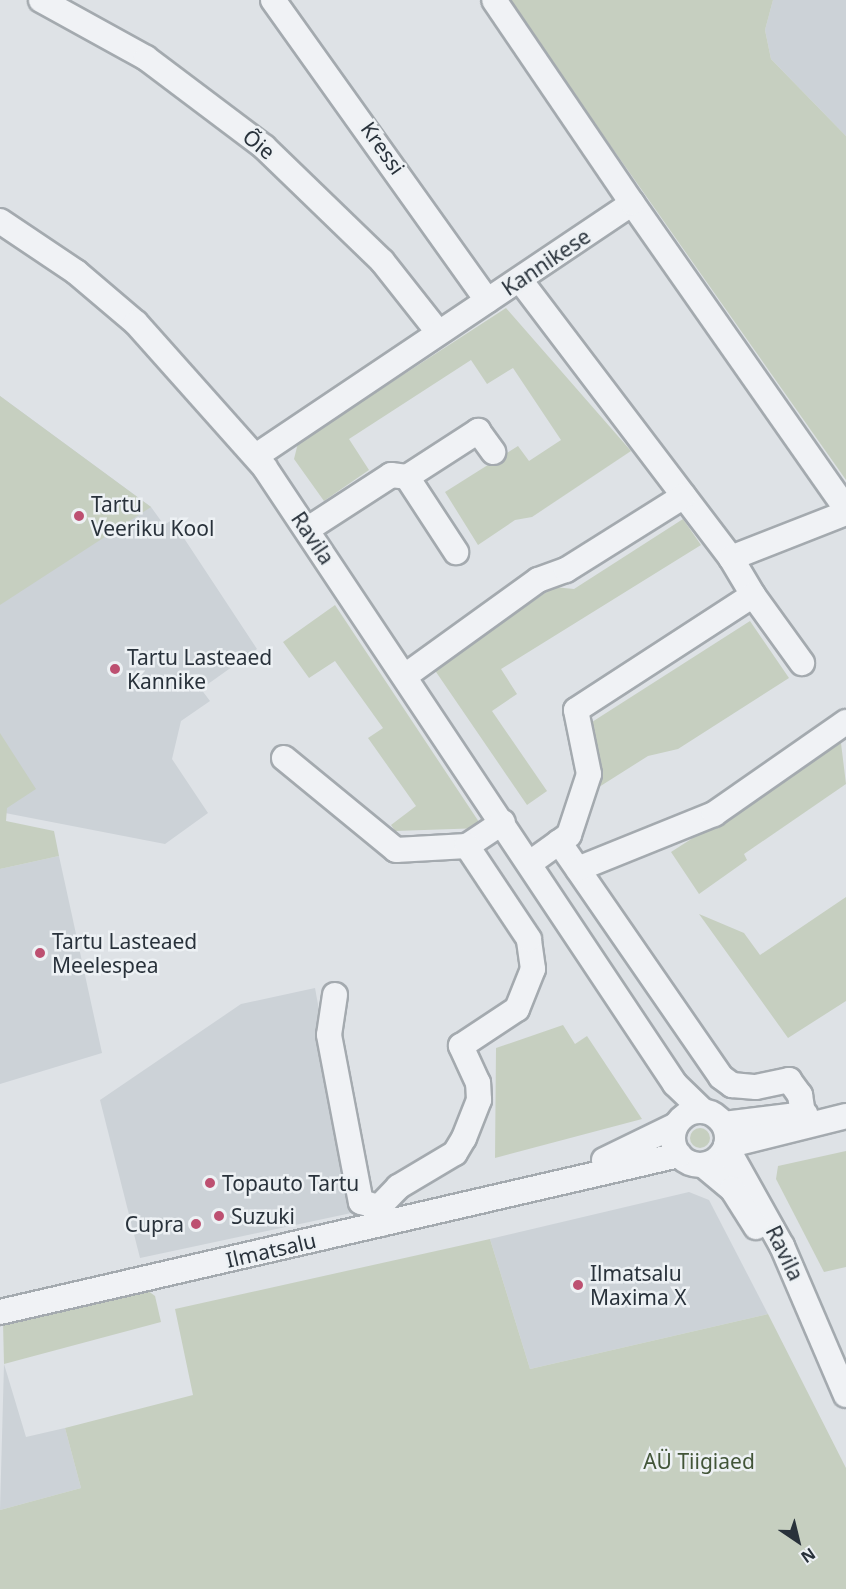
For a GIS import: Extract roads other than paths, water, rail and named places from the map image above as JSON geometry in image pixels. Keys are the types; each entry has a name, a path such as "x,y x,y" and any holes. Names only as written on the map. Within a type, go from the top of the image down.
{"street":[{"name":"Õie","path":"41,0 146,58 264,147 382,261 438,332"},
{"name":"Kressi","path":"273,0 487,300"},
{"path":"494,0 846,511 731,558"},
{"name":"Kannikese","path":"256,456 632,203"},
{"name":"Ravila","path":"0,221 76,272 136,323 256,456 308,529 675,1084 686,1118"},
{"path":"520,280 731,558 753,595 802,663"},
{"path":"308,529 391,475 407,477 478,431 493,452"},
{"path":"407,477 456,552"},
{"path":"405,676 538,580 566,570 684,496"},
{"path":"530,863 569,835 589,774 576,710 753,595"},
{"path":"578,869 714,814 846,722"},
{"path":"284,758 396,850 467,846 503,822"},
{"path":"559,842 694,1038 732,1084 756,1087 789,1080 800,1095 803,1115"},
{"path":"335,995 329,1035 361,1202 380,1216 398,1187 455,1153 464,1138 479,1100 478,1083 461,1046 517,1009 533,969 529,939 467,846"},
{"path":"563,912 592,892"},
{"path":"660,1061 694,1038"},
{"path":"725,1135 803,1115 846,1108"},
{"path":"725,1135 718,1159 703,1165 679,1155 673,1141 686,1118 725,1135 846,1116"},
{"name":"Ilmatsalu","path":"541,1187 686,1118"},
{"name":"Ravila","path":"725,1135 782,1246 832,1366"},
{"name":"Ilmatsalu","path":"0,1312 380,1216 541,1187 679,1155"},
{"name":"Ravila","path":"703,1165 743,1204 846,1395"}],"place":[{"name":"Tartu Veeriku Kool","path":"79,516"},
{"name":"Tartu Lasteaed Kannike","path":"115,669"},
{"name":"Tartu Lasteaed Meelespea","path":"40,953"},
{"name":"Topauto Tartu","path":"210,1183"},
{"name":"Suzuki","path":"219,1216"},
{"name":"Cupra","path":"196,1224"},
{"name":"Ilmatsalu Maxima X","path":"578,1285"}],"park label":[{"name":"AÜ Tiigiaed","path":"699,1461"}]}
